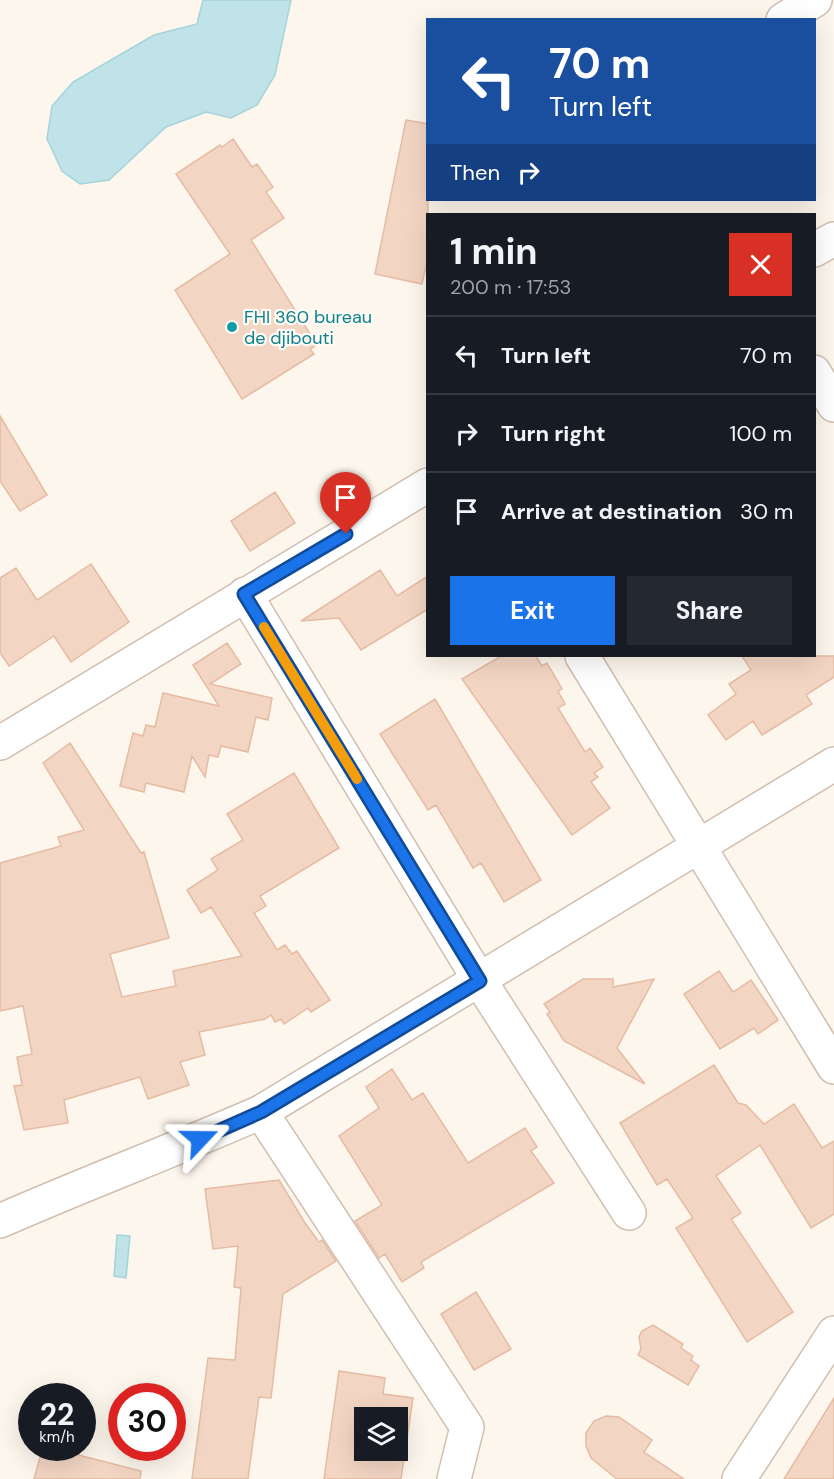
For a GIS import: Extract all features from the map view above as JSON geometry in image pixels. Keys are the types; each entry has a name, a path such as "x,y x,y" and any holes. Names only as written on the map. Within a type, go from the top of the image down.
{"street":[{"path":"786,18 815,0"},
{"path":"816,249 834,238"},
{"path":"816,375 834,405"},
{"path":"0,743 426,486"},
{"path":"244,594 480,981 629,1213"},
{"path":"583,657 834,1067"},
{"path":"0,1221 261,1112 834,764"},
{"path":"261,1112 467,1427 454,1479"},
{"path":"739,1479 834,1333"}],"water":[{"path":"203,0 291,0 275,75 257,105 231,118 206,112 166,127 109,180 80,184 62,171 47,139 52,106 73,82 154,35 197,24"},
{"path":"117,1235 130,1236 126,1278 114,1276"}],"building":[{"path":"406,120 426,124 428,213 426,213 426,266 422,284 375,274"},
{"path":"233,139 252,167 257,164 273,187 266,192 284,218 251,240 317,345 310,349 314,354 242,399 175,290 230,254 176,174"},
{"path":"0,416 47,495 20,511 0,481"},
{"path":"275,492 295,523 250,551 231,521"},
{"path":"91,564 129,622 71,662 54,636 9,666 0,653 0,578 16,568 37,600"},
{"path":"380,570 397,596 426,577 426,610 361,650 339,618 301,621"},
{"path":"227,643 241,664 210,684 272,698 268,720 256,717 248,752 221,746 218,757 209,755 205,777 192,756 184,792 146,783 144,792 120,786 133,733 143,736 146,725 155,727 163,693 219,706 193,665"},
{"path":"834,656 834,677 806,695 812,704 762,735 753,721 726,740 708,715 736,694 729,684 751,670 743,657"},
{"path":"499,657 537,657 542,666 547,663 562,689 558,691 565,704 558,708 585,752 590,748 603,767 594,773 598,777 591,782 610,808 572,835 462,679"},
{"path":"435,699 541,880 504,902 481,863 473,868 436,805 428,810 380,734"},
{"path":"70,743 141,853 144,852 169,938 110,954 122,997 176,986 173,971 242,956 211,907 201,913 187,890 218,870 211,859 243,840 227,814 294,773 339,848 260,896 266,906 254,913 277,950 285,945 292,954 297,951 330,1000 311,1012 308,1008 284,1024 281,1019 275,1022 271,1015 265,1019 199,1032 205,1055 180,1062 189,1085 148,1099 140,1077 64,1100 68,1123 24,1130 14,1086 22,1085 17,1057 32,1054 23,1006 0,1011 0,863 61,846 58,837 84,830 43,763"},
{"path":"719,971 733,992 751,980 778,1020 758,1034 754,1028 720,1049 684,994"},
{"path":"583,979 613,979 613,987 654,979 617,1048 645,1084 564,1041 547,1014 550,1012 544,1004"},
{"path":"714,1065 738,1103 746,1105 764,1124 794,1104 822,1148 834,1141 834,1214 811,1228 760,1145 716,1176 741,1213 731,1219 793,1312 747,1342 676,1228 693,1218 667,1179 657,1185 620,1123"},
{"path":"392,1069 412,1100 423,1093 468,1163 525,1128 537,1147 531,1151 554,1183 421,1262 424,1268 402,1282 385,1254 379,1258 355,1221 382,1205 339,1136 379,1108 366,1087"},
{"path":"279,1180 305,1223 319,1242 322,1240 336,1261 283,1294 271,1398 259,1397 248,1479 192,1479 208,1358 235,1360 241,1288 234,1287 238,1246 213,1249 205,1189"},
{"path":"476,1292 511,1349 474,1370 441,1314"},
{"path":"653,1325 683,1344 681,1348 693,1356 691,1360 699,1366 688,1385 638,1355 641,1349 639,1337 642,1331"},
{"path":"339,1371 385,1378 383,1394 413,1398 408,1432 408,1407 354,1407 354,1461 404,1461 401,1479 324,1479"},
{"path":"834,1398 834,1479 784,1479"},
{"path":"606,1416 619,1417 652,1440 644,1452 684,1479 617,1479 591,1458 586,1446 586,1433 594,1421"},
{"path":"96,1459 141,1471 140,1479 34,1479 39,1461"}],"slow traffic":[{"path":"264,627 357,779"}],"place":[{"name":"FHI 360 bureau de djibouti","path":"232,327"}],"route":[{"path":"200,1139 261,1112 480,981 244,594 346,534"}]}
